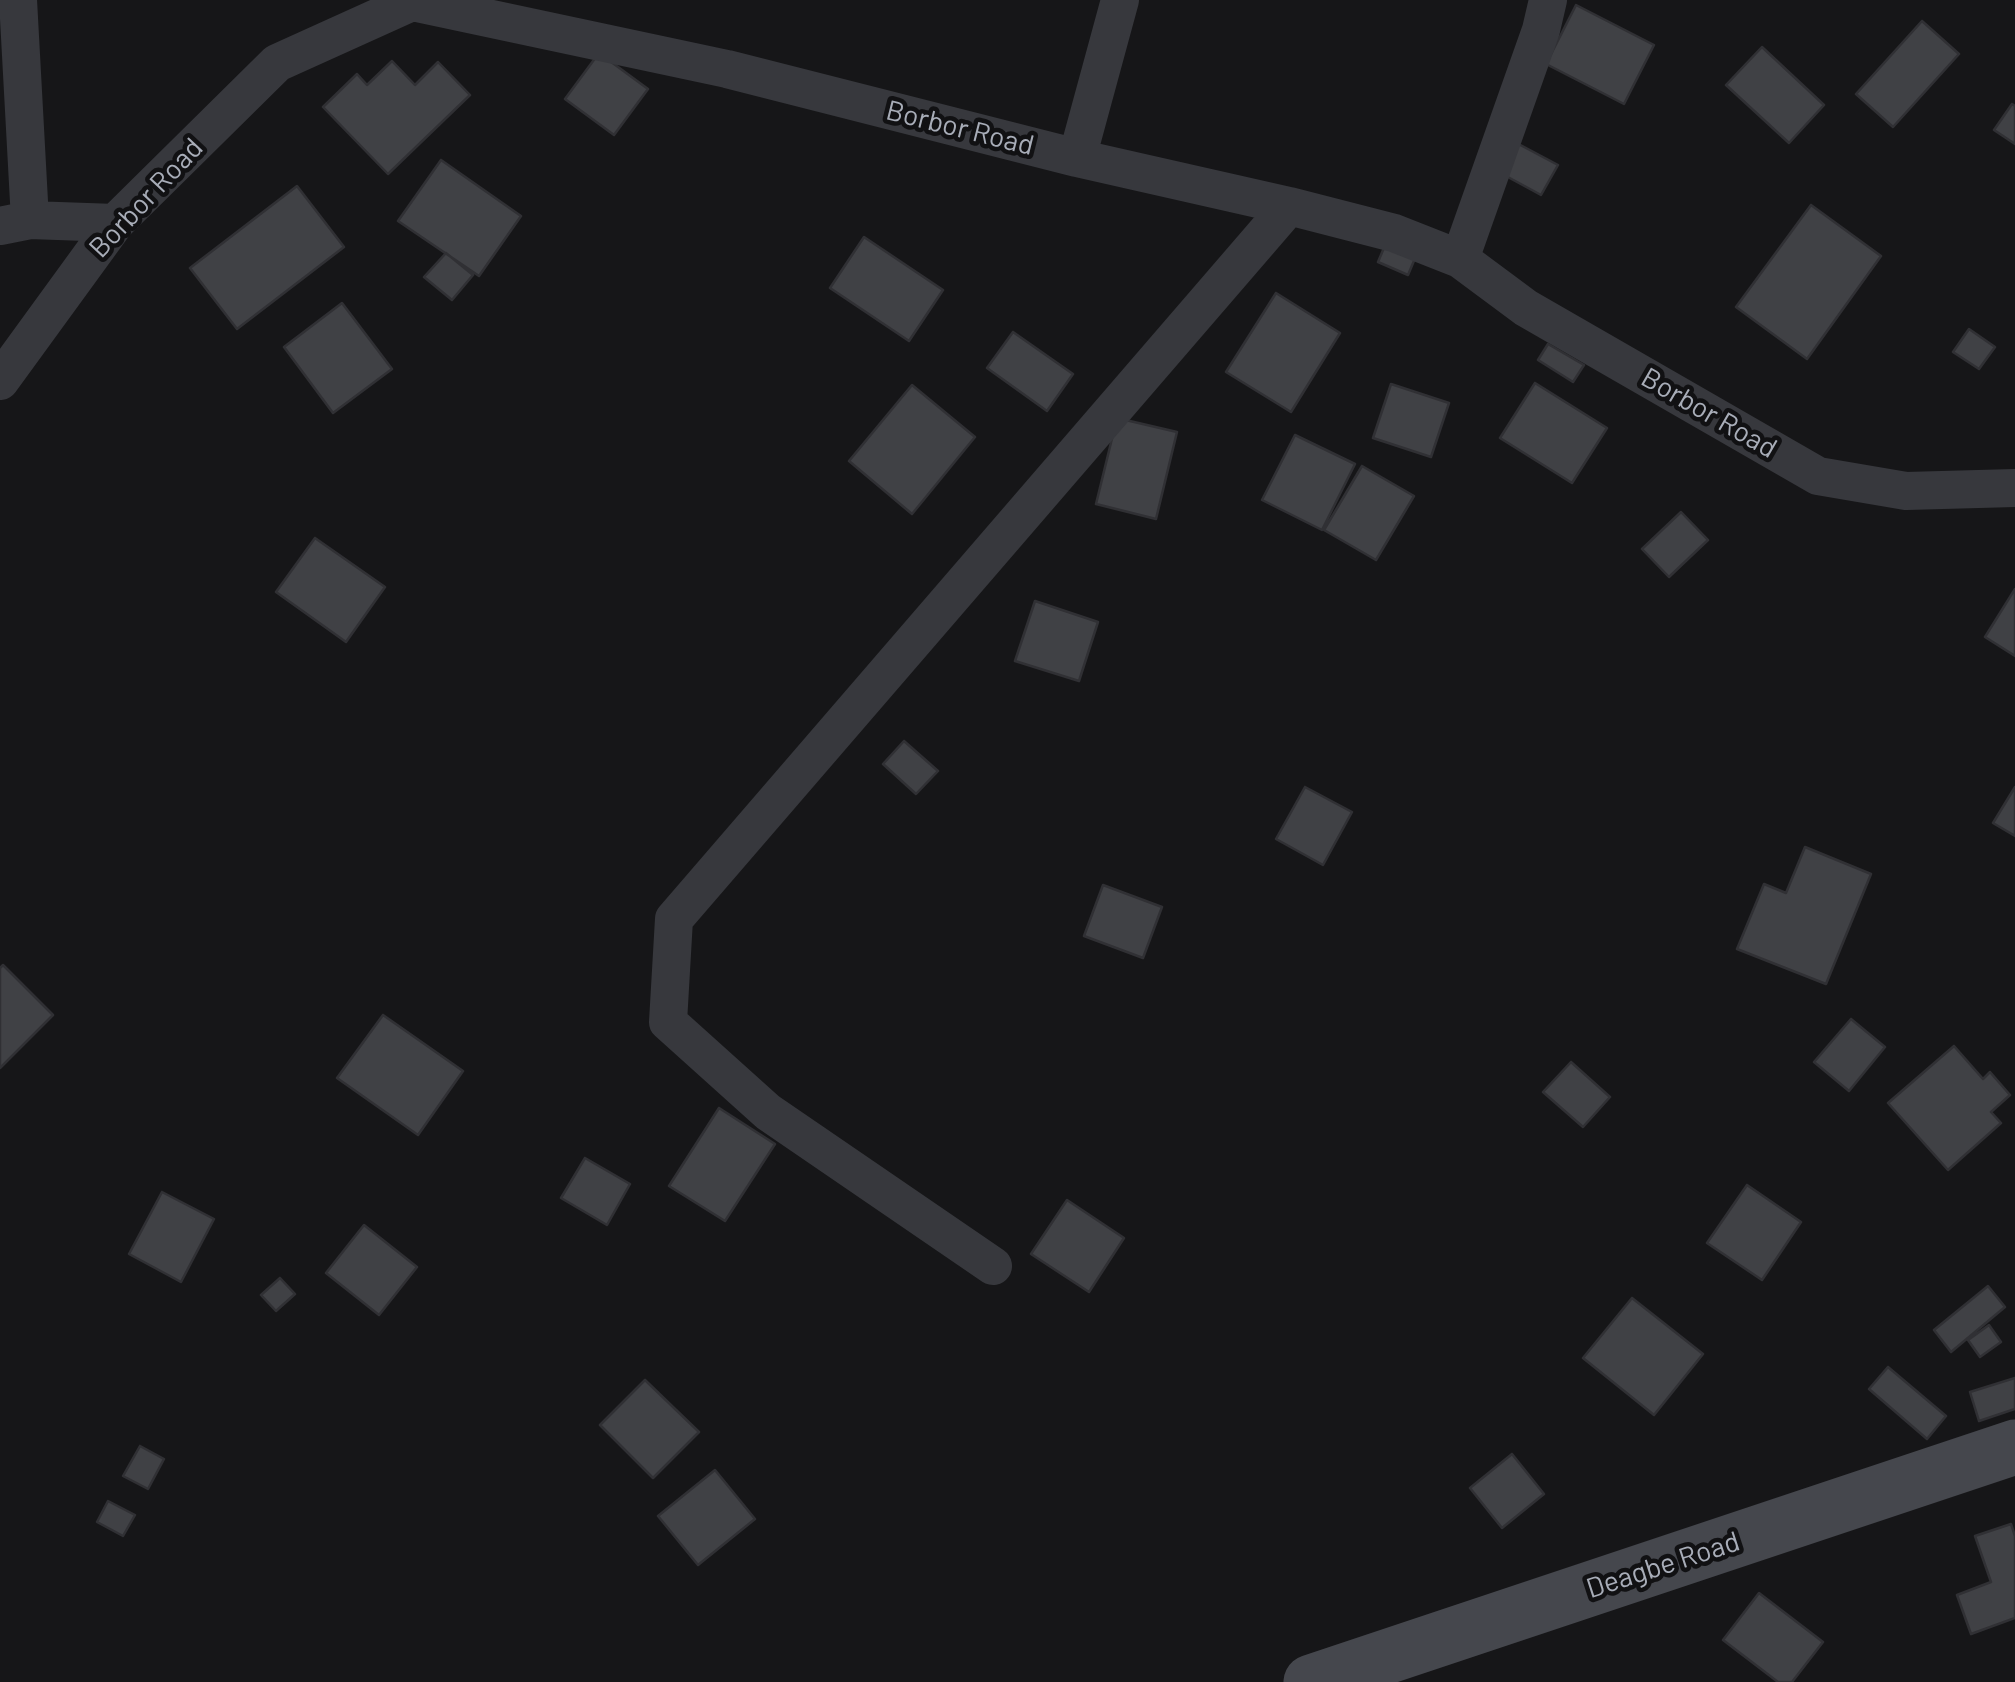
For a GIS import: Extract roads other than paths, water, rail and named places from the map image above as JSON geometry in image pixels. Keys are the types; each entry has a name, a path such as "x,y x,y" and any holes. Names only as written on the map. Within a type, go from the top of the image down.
{"street":[{"path":"18,0 15,223 115,223"},
{"path":"1078,158 1120,0"},
{"path":"1460,259 1541,30 1548,0"},
{"name":"Borbor Road","path":"0,381 115,223 277,63 412,2 727,69 1078,158 1394,232 1460,259 1526,308 1818,476 1906,491 2015,488"},
{"path":"993,1266 768,1112 668,1022 674,919 1289,206"},
{"name":"Deagbe Road","path":"1311,1682 2015,1447"}]}
